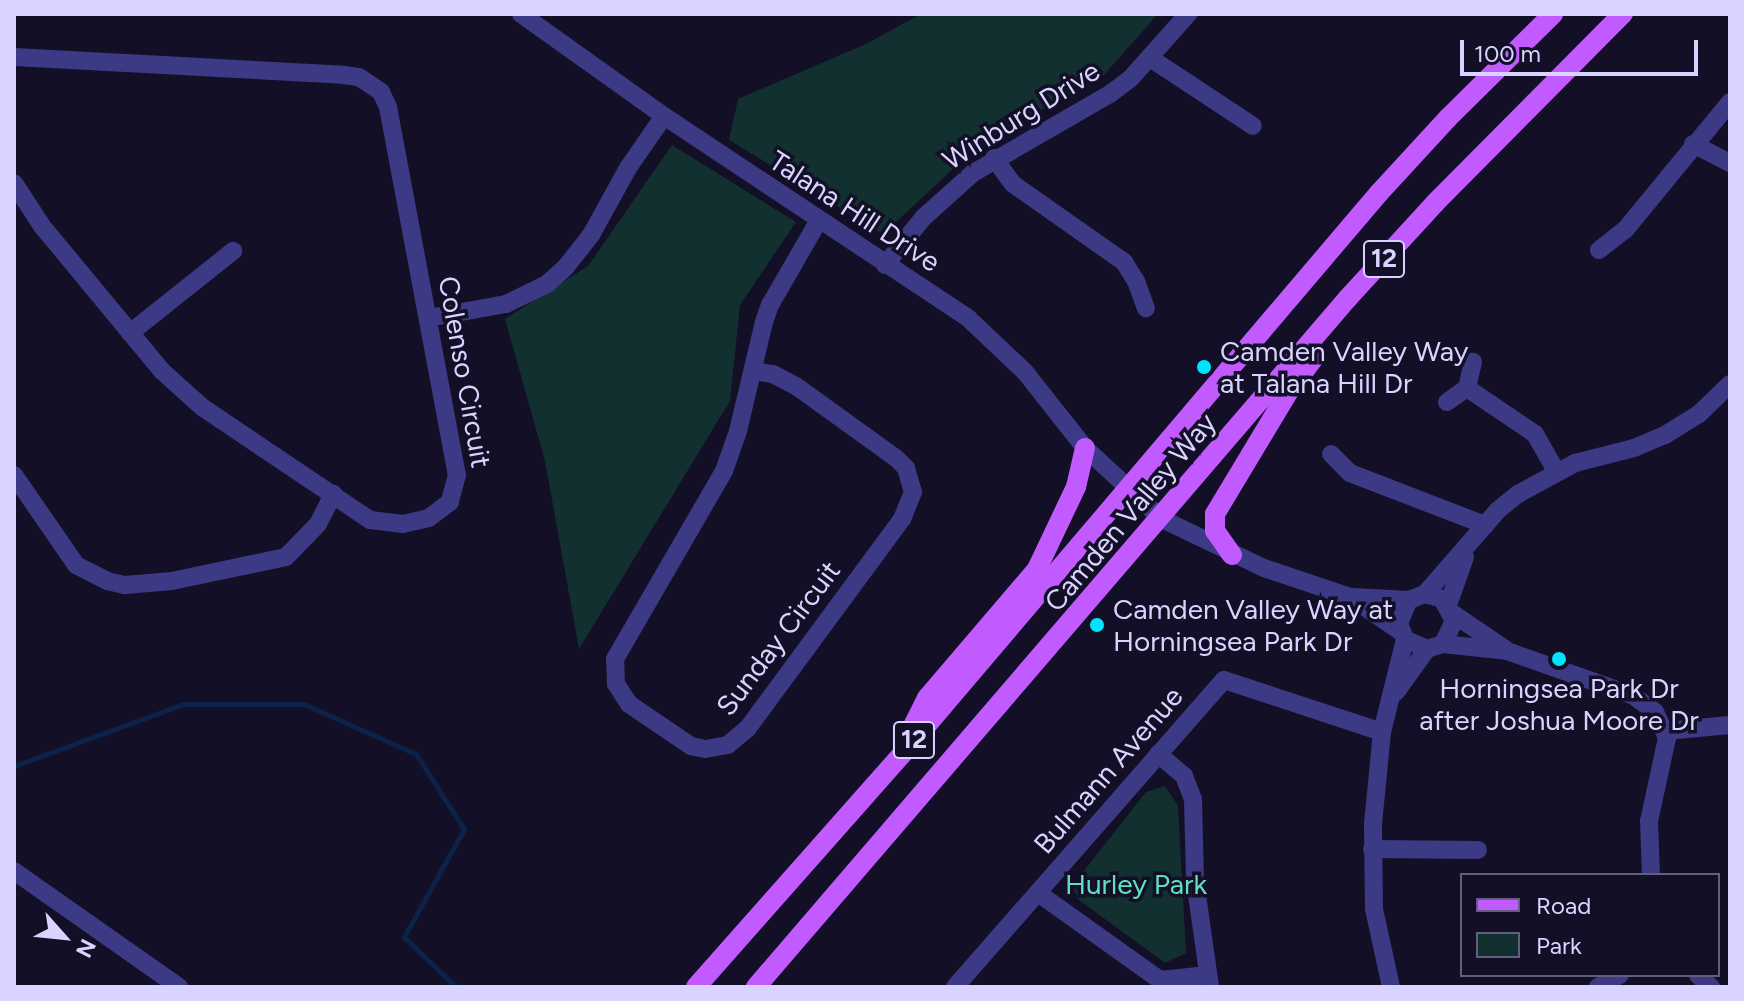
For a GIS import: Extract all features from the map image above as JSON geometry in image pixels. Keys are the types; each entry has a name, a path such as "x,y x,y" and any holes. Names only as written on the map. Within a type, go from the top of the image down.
{"main road":[{"name":"Camden Valley Way","path":"696,987 903,753 1379,193 1448,118 1553,14"},
{"name":"Camden Valley Way","path":"756,987 1410,230 1623,14"},
{"path":"1232,555 1215,531 1215,514 1289,391 1410,230"},
{"path":"903,753 927,698 1037,569 1076,487 1085,448"}],"street":[{"name":"Talana Hill Drive","path":"521,14 818,222 957,311 996,342 1025,372 1085,448 1162,519 1232,555 1350,597"},
{"name":"Winburg Drive","path":"885,265 923,218 994,158 1110,94 1150,58 1188,14"},
{"name":"Colenso Circuit","path":"14,57 344,75 371,83 381,92 388,107 457,475 450,502 429,518 386,524 353,511 333,494 202,407 162,371 130,333 35,217 14,183"},
{"path":"1150,58 1253,126"},
{"path":"1599,250 1625,230 1730,102"},
{"path":"428,318 506,304 547,284 565,268 591,235 628,168 664,116"},
{"path":"1693,144 1730,163"},
{"path":"994,158 1013,184 1124,262 1136,281 1146,308"},
{"name":"Sunday Circuit","path":"753,371 773,374 796,386 896,458 906,468 913,492 902,519 748,728 728,745 705,749 691,746 629,704 616,684 615,659 724,471 738,431 753,371 770,305 818,222"},
{"path":"130,333 233,251"},
{"path":"1447,402 1467,388 1473,362"},
{"path":"1391,987 1374,909 1372,849 1382,732 1392,698 1402,635 1400,614 1518,494 1556,471 1665,435 1699,414 1730,384"},
{"path":"1467,388 1535,434 1556,471"},
{"path":"1331,454 1350,473 1485,525"},
{"path":"14,475 76,565 107,581 125,585 172,581 286,557 318,524 333,494"},
{"path":"1392,698 1453,630 1450,609 1468,547"},
{"path":"1350,597 1417,597 1450,609 1507,651"},
{"path":"1350,597 1402,635 1435,647 1507,651 1634,696 1655,712 1666,731 1666,747 1649,821 1651,873"},
{"name":"Bulmann Avenue","path":"955,987 1224,680 1382,732"},
{"path":"1666,731 1684,726 1730,725"},
{"path":"1038,893 1160,980 1209,981 1195,881 1193,799 1184,776 1158,754"},
{"path":"1372,849 1478,850"},
{"path":"14,871 179,987"},
{"path":"1598,987 1616,977"}],"green space":[{"path":"921,14 1158,14 1103,76 983,141 883,234 729,140 738,99 866,44"},
{"path":"672,145 796,222 740,305 730,401 579,649 545,461 505,319 588,266"},
{"name":"Hurley Park","path":"1165,786 1178,806 1186,953 1165,963 1079,900 1072,886 1146,792"}],"waterway":[{"path":"14,766 183,704 304,704 416,754 464,829 404,937 456,987"}],"place":[{"name":"Camden Valley Way at Talana Hill Dr","path":"1204,367"},
{"name":"Camden Valley Way at Horningsea Park Dr","path":"1097,625"},
{"name":"Horningsea Park Dr after Joshua Moore Dr","path":"1559,659"}]}
